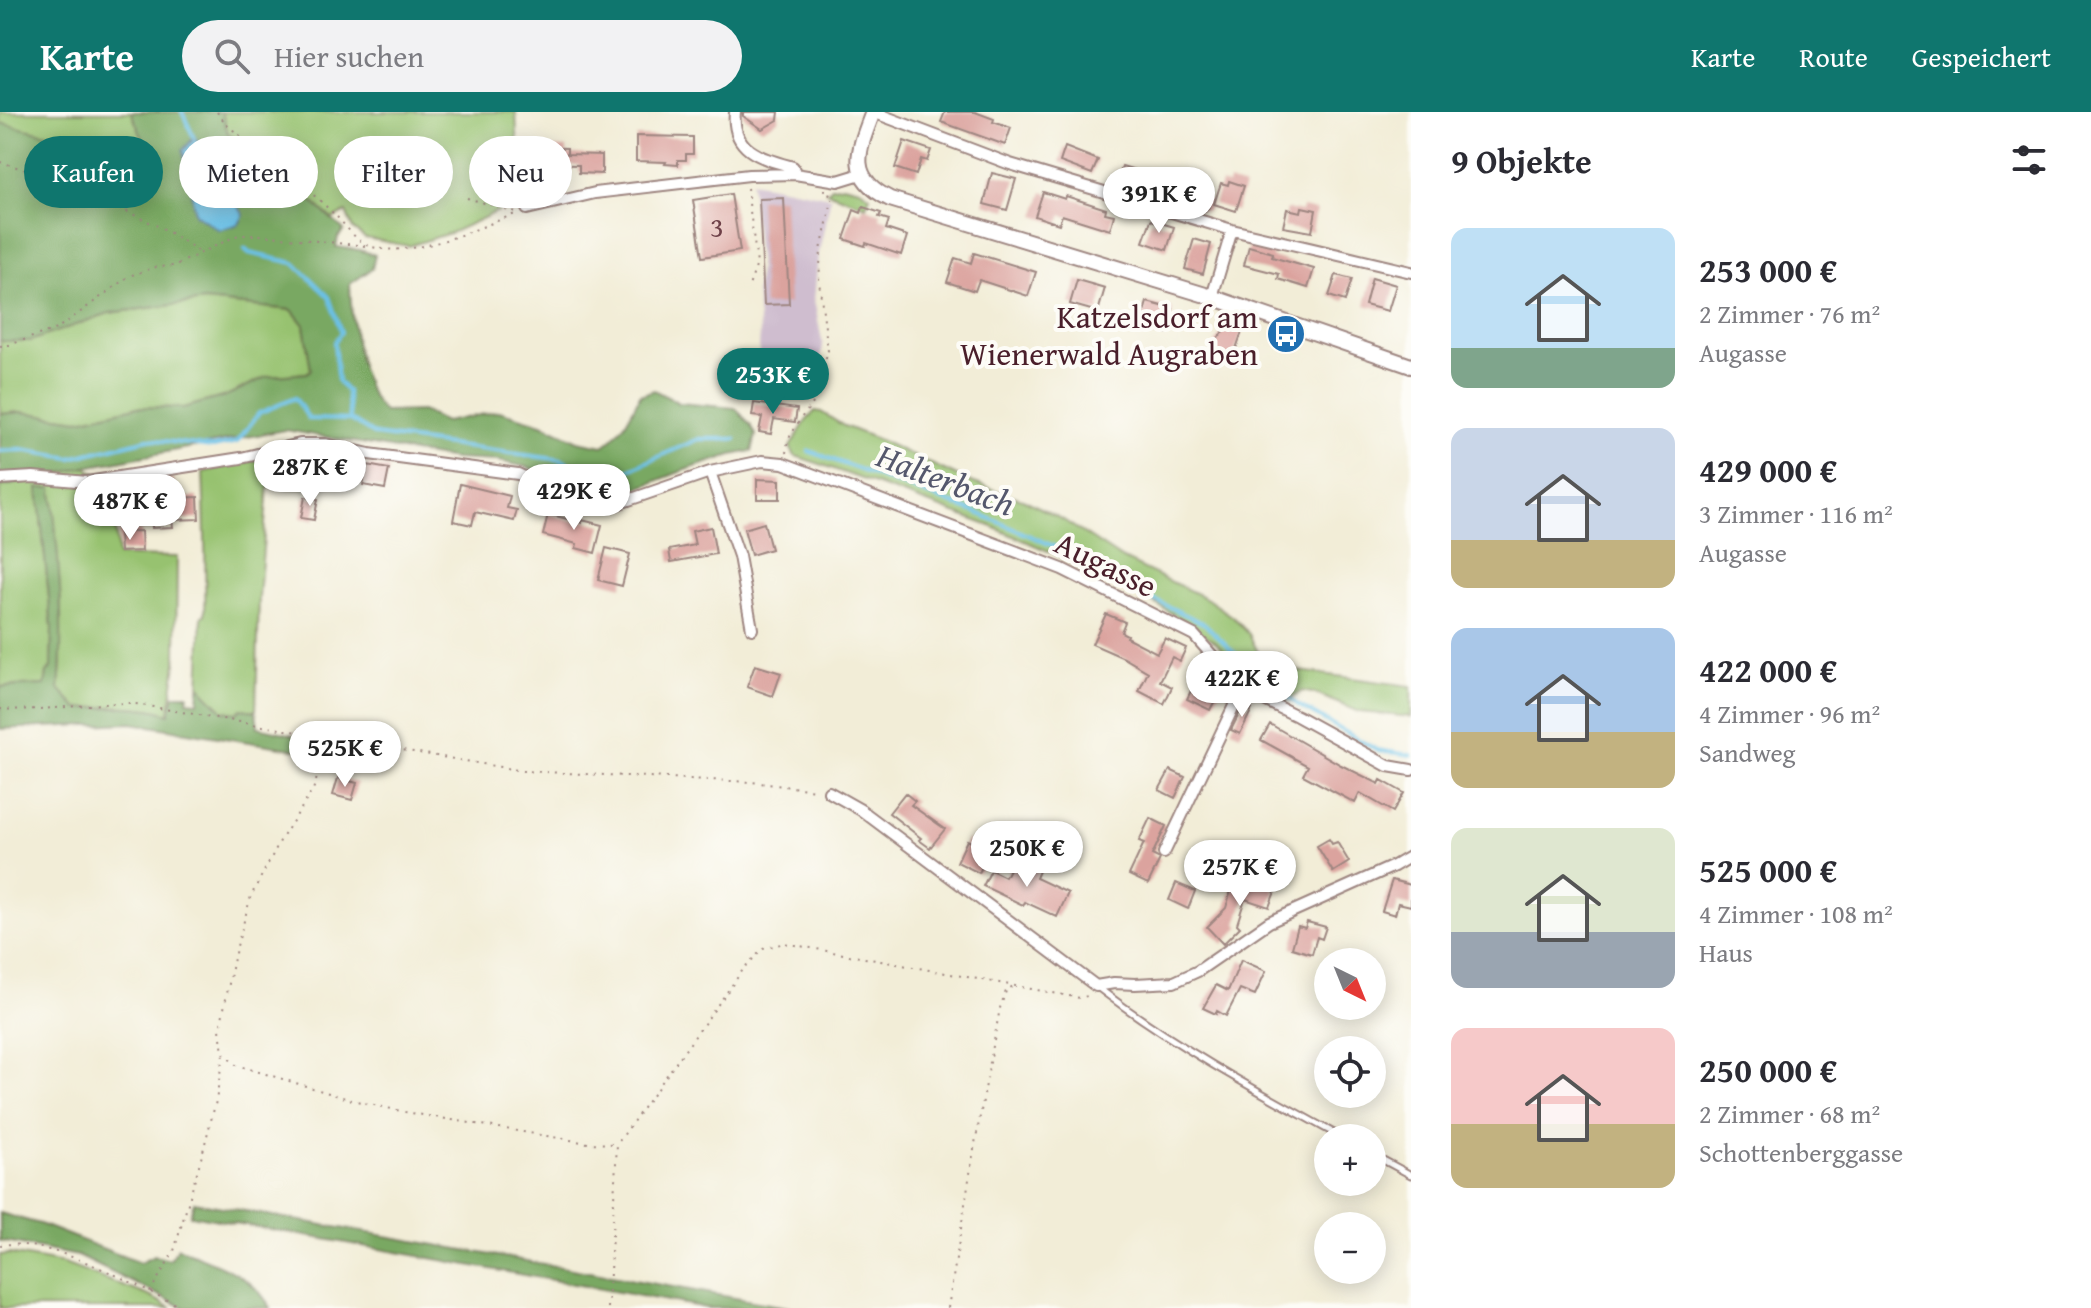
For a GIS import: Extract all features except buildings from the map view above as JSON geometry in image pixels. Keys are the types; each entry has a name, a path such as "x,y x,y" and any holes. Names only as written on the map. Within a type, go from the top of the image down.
{"street":[{"path":"735,112 734,127 742,145 793,167 795,174"},
{"path":"1411,272 1232,230 1010,164 873,112 861,141 858,155 861,174 871,187 890,199 1212,297 1411,366"},
{"path":"522,211 595,193 749,175 795,174 838,181 861,174"},
{"path":"1212,297 1232,230"},
{"name":"Augasse","path":"0,479 33,477 87,482 241,458 300,444 325,444 369,454 518,474 574,500 598,507 620,503 710,472 762,461 783,463 1062,569 1194,635 1242,689 1388,766 1411,770"},
{"path":"710,472 739,556 752,629"},
{"path":"1164,853 1242,689"},
{"path":"829,792 861,810 1096,986 1174,982 1198,971 1269,922 1411,856"}],"lane":[{"path":"1096,986 1185,1047 1317,1124"},
{"path":"1386,1162 1411,1175"}],"path":[{"path":"217,112 228,126 330,210 366,246"},
{"path":"0,162 60,180 164,229 201,252"},
{"path":"749,175 747,188 757,264 749,286"},
{"path":"788,440 814,402 828,351 819,281 821,250 833,196 825,193 826,180"},
{"path":"467,198 522,211"},
{"path":"0,346 56,329 129,276 156,267 174,266 238,235 391,249 421,246 522,211"},
{"path":"0,709 130,703 523,771 751,782 829,792"},
{"path":"150,1292 174,1251 216,1101 223,1053 220,1029 235,953 251,896 280,841 313,790 330,739"},
{"path":"608,1308 617,1144 745,967 763,949 784,943 1080,998 1089,995 1096,986"},
{"path":"948,1308 1000,1008 1006,991 1014,986"},
{"path":"223,1053 236,1065 352,1100 588,1143 617,1144"},
{"path":"0,1245 16,1243 67,1256 183,1308"}],"shaded area":[{"path":"751,182 831,197 818,256 814,300 823,346 818,371 758,368 760,331 756,290 759,268"}],"green space":[{"path":"0,112 131,112 142,136 61,136 0,123"},
{"path":"131,112 222,112 231,136 179,136 179,208 318,207 344,230 338,237 336,247 375,255 372,269 350,284 354,333 362,370 375,401 384,412 422,411 445,422 499,411 542,424 578,441 603,446 621,429 640,395 654,390 679,403 735,408 756,435 752,451 685,470 620,495 599,493 527,467 498,461 454,459 285,430 86,467 0,487 0,414 21,412 79,420 136,407 183,408 226,396 266,377 311,370 304,325 292,310 205,301 109,313 30,341 0,341 0,123 56,136 24,136 24,208 163,208 163,136 142,136"},
{"path":"222,112 516,112 517,136 469,136 469,208 505,208 453,232 409,246 365,238 353,229 346,212 332,219 318,207 318,136 228,134"},
{"path":"843,185 860,189 870,196 866,206 827,192 832,187"},
{"path":"205,301 292,310 304,325 311,370 266,377 226,396 183,408 136,407 79,420 21,412 0,414 0,341 30,341 109,313"},
{"path":"815,411 968,481 1025,500 1062,519 1121,558 1206,598 1232,616 1249,634 1259,654 1277,668 1411,686 1411,717 1359,712 1302,691 1287,701 1265,692 1235,666 1217,643 1144,597 993,527 795,456 790,447"},
{"path":"309,448 304,489 268,487 259,598 256,711 223,711 202,688 199,689 202,616 205,615 203,472"},
{"path":"86,467 111,483 118,556 177,557 176,663 169,714 135,707 78,709 59,689 61,603 51,488 38,489 52,628 51,668 45,685 0,687 0,487"},
{"path":"38,488 52,488 61,614 59,689 78,709 135,707 169,714 174,695 188,695 187,701 198,702 202,687 223,711 256,711 258,727 321,741 317,753 131,723 0,729 0,687 45,685 51,668 52,628"},
{"path":"194,1202 792,1308 707,1308 190,1215"},
{"path":"0,1213 40,1224 140,1263 154,1256 170,1260 178,1248 243,1278 263,1296 270,1308 185,1308 78,1256 0,1241"},
{"path":"0,1255 64,1264 147,1295 172,1308 0,1308"}],"water":[{"path":"194,208 239,208 244,215 239,224 219,230 195,214"}],"waterway":[{"path":"182,112 193,136"},
{"path":"245,249 249,253 294,263 329,297 341,332 334,343 338,382 347,391 350,419"},
{"name":"Halterbach","path":"0,451 21,450 71,458 148,439 213,447 237,442 259,413 295,398 309,419 351,420 375,435 562,460 592,477 610,478 699,439 736,439"},
{"name":"Halterbach","path":"809,451 980,514 1065,551"},
{"name":"Halterbach","path":"1086,561 1146,596 1205,624 1246,664 1298,705 1377,750 1411,755"}],"place":[{"name":"Katzelsdorf am Wienerwald Augraben","path":"1286,334"}]}
